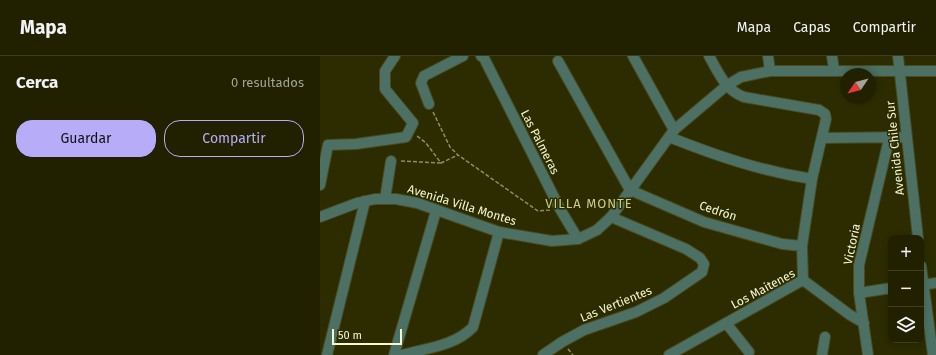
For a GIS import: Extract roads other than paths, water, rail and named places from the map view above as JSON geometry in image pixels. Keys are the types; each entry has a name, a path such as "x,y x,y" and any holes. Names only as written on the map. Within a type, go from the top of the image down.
{"street":[{"path":"320,185 328,145 356,144 406,137 413,123 385,89 385,71 395,56"},
{"path":"429,104 421,84 424,76 463,56"},
{"name":"Las Palmeras","path":"480,56 484,58 560,209 578,238"},
{"path":"633,56 671,134 724,159 752,167 812,179"},
{"path":"709,56 726,86 736,94 744,97 819,110 825,114 826,119 823,138 812,179 802,246 803,280"},
{"path":"768,56 770,72"},
{"path":"832,56 834,70"},
{"name":"Avenida Chile Sur","path":"898,56 918,235"},
{"path":"558,61 630,190"},
{"name":"Avenida Villa Montes","path":"320,217 365,201 385,199 407,201 499,232 552,241 578,238 597,230 611,217 671,134 726,86 741,77 770,72 834,70 900,72 936,71"},
{"path":"823,138 889,139 907,137"},
{"name":"Victoria","path":"868,355 859,293 859,265 889,139"},
{"path":"385,199 392,161"},
{"name":"Cedrón","path":"630,190 704,222 782,244 802,246"},
{"path":"327,355 365,201"},
{"path":"394,355 436,211"},
{"name":"Las Vertientes","path":"542,355 584,330 636,312 664,298 702,272 704,264 700,258 686,249 611,217"},
{"path":"402,355 454,341 464,336 473,327 499,232"},
{"name":"Los Maitenes","path":"669,355 803,280 850,315 864,323"},
{"path":"924,285 936,283"},
{"path":"859,293 888,288"},
{"path":"924,298 933,355"},
{"path":"726,323 749,352"},
{"path":"822,355 825,337"}],"district":[{"name":"VILLA MONTE","path":"589,203"}]}
